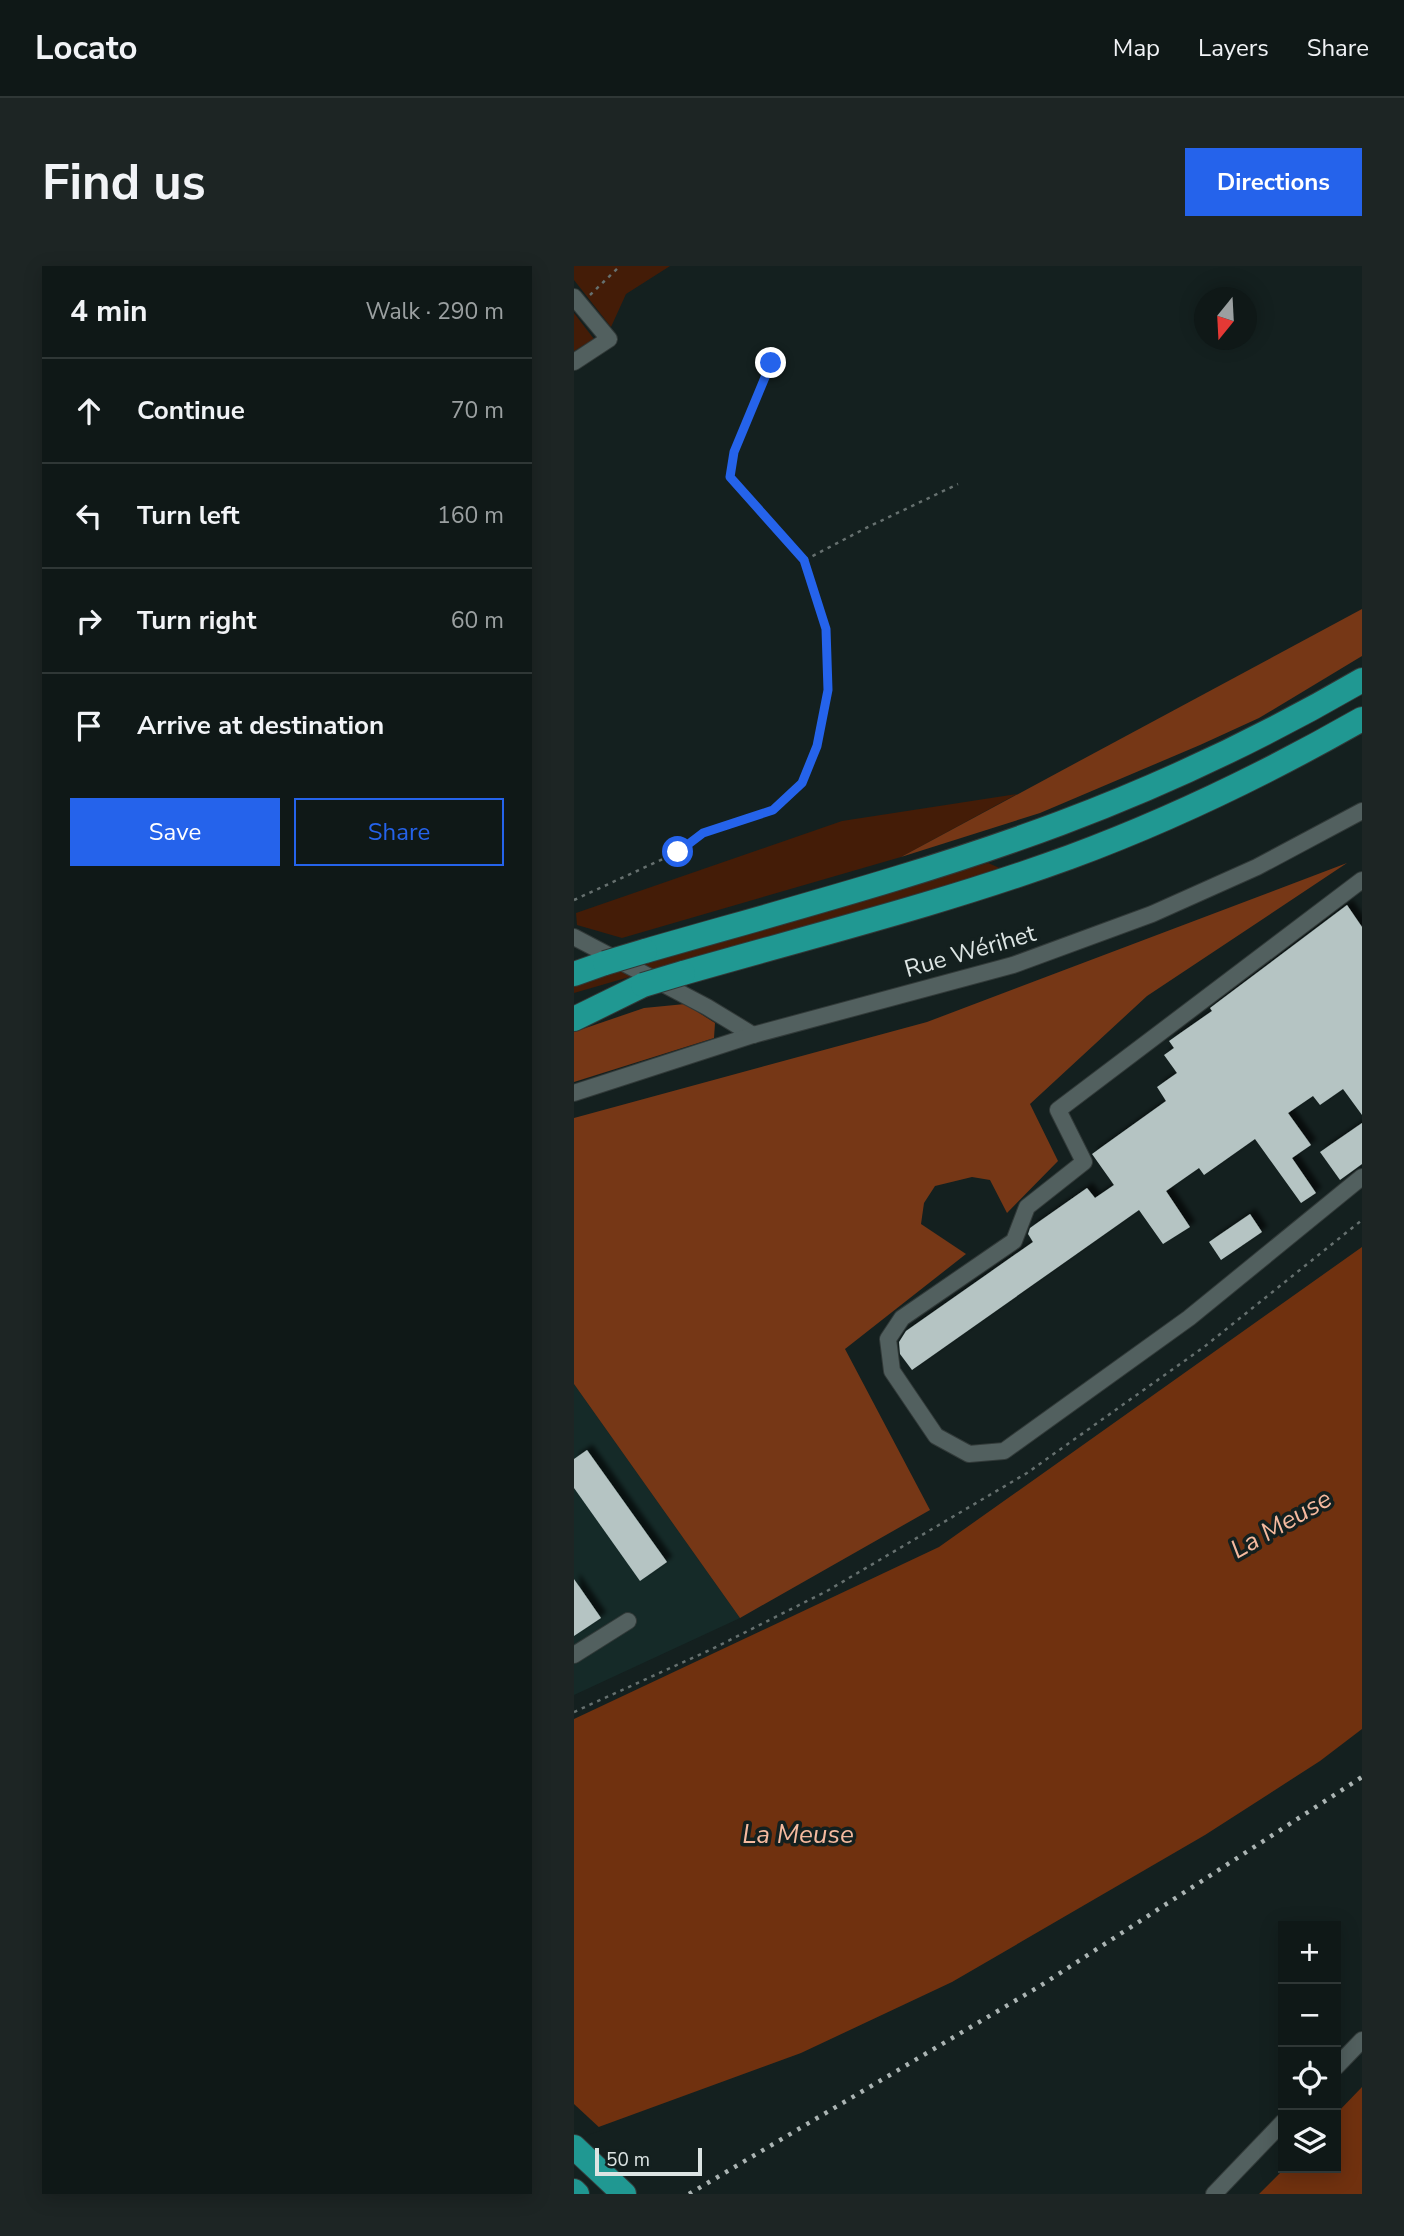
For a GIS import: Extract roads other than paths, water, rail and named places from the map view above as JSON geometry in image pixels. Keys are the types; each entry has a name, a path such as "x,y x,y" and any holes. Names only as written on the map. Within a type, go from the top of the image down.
{"highway":[{"path":"574,971 938,865 1061,823 1159,783 1245,743 1362,680"},
{"path":"574,1005 972,889 1071,857 1215,795 1298,755 1362,719"},
{"path":"574,1019 643,985"},
{"path":"574,2147 624,2194"}],"street":[{"path":"574,362 609,339 577,301"},
{"name":"Rue Wérihet","path":"574,1093 753,1035 1013,965 1152,914 1257,867 1362,811"},
{"path":"1362,880 1058,1110 1084,1162 1027,1207 1014,1241 902,1318 888,1339 892,1371 936,1436 969,1454 1004,1451 1189,1318 1362,1177"},
{"path":"574,937 707,1007 753,1035"},
{"path":"574,1655 628,1621"},
{"path":"1341,2062 1362,2040"},
{"path":"1214,2194 1278,2127"}],"water":[{"name":"La Meuse","path":"1362,1247 1362,1729 1320,1761 1205,1835 952,1982 801,2053 574,2136 574,1719 939,1547"},
{"path":"1362,2087 1362,2194 1259,2194 1280,2173 1341,2173 1341,2109"}],"railway":[{"path":"689,2194 1040,1986 1362,1777"}]}
